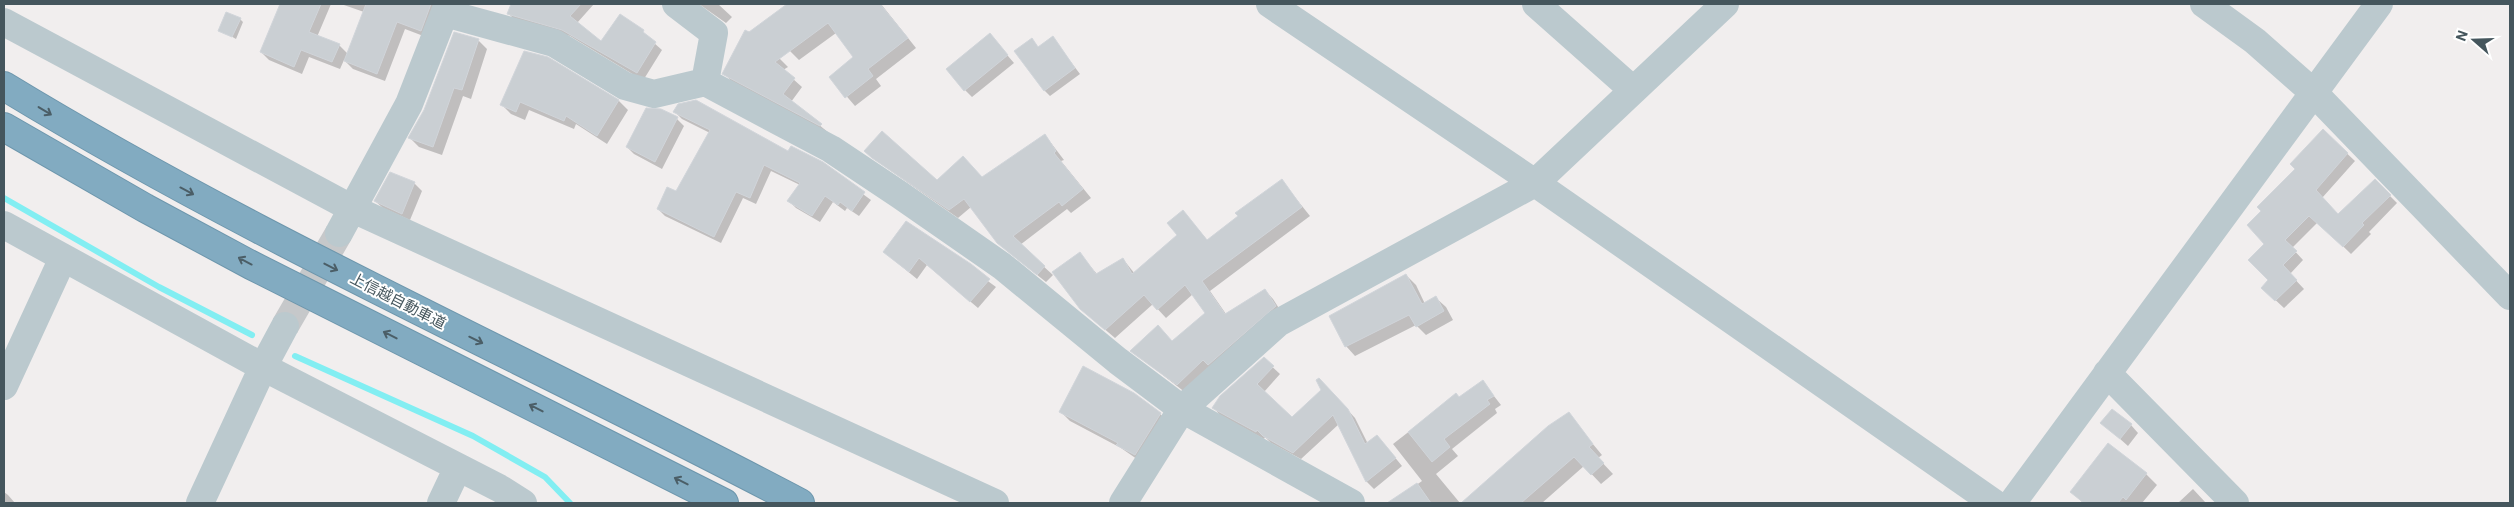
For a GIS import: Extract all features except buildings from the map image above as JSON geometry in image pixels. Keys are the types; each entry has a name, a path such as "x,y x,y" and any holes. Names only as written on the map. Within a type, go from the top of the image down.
{"highway":[{"name":"上信越自動車道","path":"4,86 152,172 261,232 800,503"},
{"path":"4,127 145,208 251,265 724,503"}],"street":[{"path":"676,4 714,33 705,82"},
{"path":"1270,4 1534,182 1994,503"},
{"path":"1536,4 1633,90"},
{"path":"1123,503 1182,409 1278,323 1534,182 1725,4"},
{"path":"2204,4 2255,42 2314,93 2510,296"},
{"path":"2012,503 2378,4"},
{"path":"340,233 409,104 446,8 554,43 625,86 654,94 705,82 831,149 1002,266 1118,361 1182,409 1351,503"},
{"path":"4,22 353,209 994,503"},
{"path":"4,225 263,367 524,503"},
{"path":"4,386 63,258"},
{"path":"200,503 263,367 285,326"},
{"path":"2107,373 2235,503"},
{"path":"442,503 458,467"}],"waterway":[{"path":"4,198 159,287 252,335"},
{"path":"295,356 473,436 545,477 570,503"}],"tunnel":[{"path":"285,326 339,233"}]}
